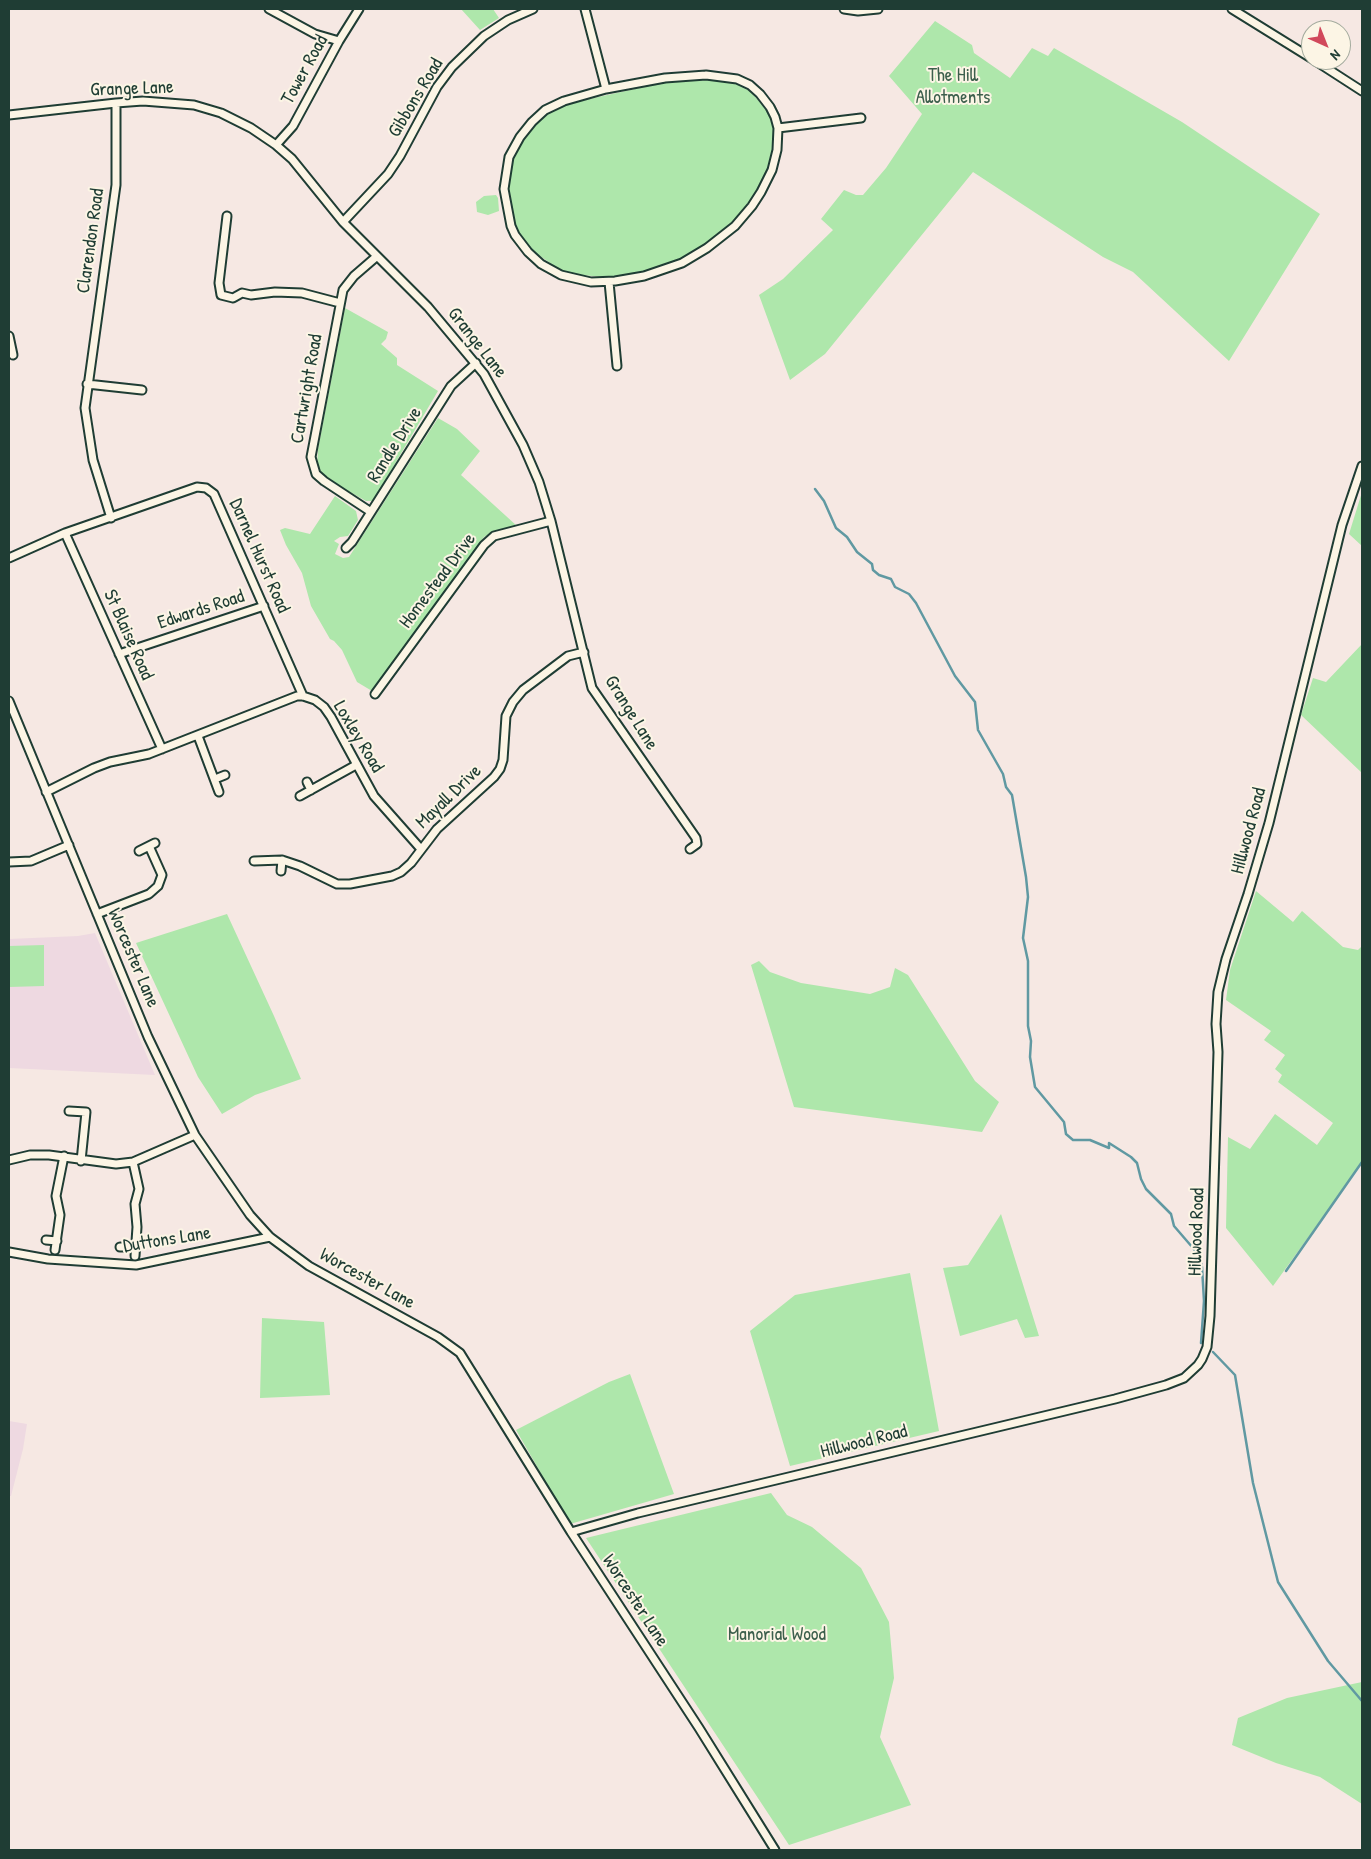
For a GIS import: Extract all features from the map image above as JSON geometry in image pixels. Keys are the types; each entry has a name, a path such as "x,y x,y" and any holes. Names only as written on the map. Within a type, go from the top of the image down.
{"street":[{"path":"269,9 315,34 339,41"},
{"name":"Tower Road","path":"276,145 292,126 359,9"},
{"name":"Gibbons Road","path":"343,222 376,188 396,162 437,87 452,67 484,36 508,20 533,9"},
{"path":"585,9 606,89"},
{"path":"844,9 858,11 878,9"},
{"path":"1232,9 1301,52"},
{"path":"1329,70 1362,91"},
{"path":"706,75 737,79 750,85 760,94 776,117 778,128 777,150 772,170 761,192 748,211 734,226 707,248 682,263 644,276 609,282 591,282 561,275 541,264 528,252 515,235 511,226 504,189 509,157 520,137 532,122 545,110 564,101 606,89 665,78 706,75"},
{"name":"Grange Lane","path":"9,115 144,101 194,105 221,114 251,128 276,145 305,173 343,222 428,307 484,374 523,445 539,482 551,521 592,688 696,838 697,844 690,849"},
{"name":"Clarendon Road","path":"111,518 93,460 87,432 85,408 116,185 116,103"},
{"path":"778,128 860,118"},
{"path":"227,216 219,283 220,295 233,298 242,293 251,295 275,292 302,293 340,303"},
{"name":"Cartwright Road","path":"371,512 316,474 311,457 343,290 354,276 376,257"},
{"path":"609,282 617,366"},
{"path":"9,336 14,355"},
{"name":"Randle Drive","path":"346,548 352,542 451,386 476,363"},
{"path":"87,384 142,390"},
{"name":"Hillwood Road","path":"571,1532 638,1513 1115,1399 1184,1378 1198,1366 1207,1347 1210,1316 1218,992 1226,959 1269,823 1342,525 1362,466"},
{"name":"Darnel Hurst Road","path":"9,558 65,533 197,487 206,488 214,494 303,696"},
{"name":"Homestead Drive","path":"375,694 484,545 494,536 551,521"},
{"name":"St Blaise Road","path":"65,533 162,749"},
{"name":"Edwards Road","path":"119,654 264,606"},
{"name":"Mayall Drive","path":"254,861 282,860 300,866 337,884 350,884 392,876 401,872 437,829 494,777 500,769 503,760 506,716 513,702 523,690 568,656 584,652"},
{"name":"Loxley Road","path":"46,792 110,762 149,754 297,696 303,696 315,700 332,717 374,796 420,848"},
{"name":"Worcester Lane","path":"9,700 148,1037 195,1135 250,1215 270,1237 308,1266 438,1337 460,1353 571,1532 699,1728 775,1850"},
{"path":"198,736 219,792"},
{"path":"300,796 356,765"},
{"path":"214,779 225,774"},
{"path":"308,782 311,790"},
{"path":"97,914 149,894 158,886 162,875 152,844 139,851"},
{"path":"9,862 31,861 69,846"},
{"path":"281,871 282,860"},
{"path":"69,1112 86,1112 81,1161"},
{"path":"9,1159 39,1155 64,1156 81,1161 116,1164 133,1162 195,1135"},
{"path":"56,1250 60,1215 56,1196 64,1156"},
{"path":"133,1162 139,1189 135,1204 137,1227 135,1256"},
{"name":"Duttons Lane","path":"9,1252 48,1259 136,1265 270,1237"},
{"path":"46,1240 56,1241"},
{"path":"120,1247 136,1247"}],"shaded area":[{"path":"95,933 155,1075 9,1068 9,939 78,936"},
{"path":"9,1421 27,1424 23,1449 11,1496 9,1496"}],"green space":[{"path":"461,9 493,9 499,18 480,30"},
{"name":"The Hill Allotments","path":"935,21 972,45 974,53 1010,78 1032,48 1048,56 1054,48 1182,122 1320,214 1229,361 1133,272 1103,257 973,172 825,354 790,380 759,295 783,279 833,230 821,219 844,190 856,195 863,195 886,168 922,114 889,76"},
{"path":"707,80 737,83 749,90 767,110 774,130 772,155 762,183 754,197 731,224 703,247 687,256 672,263 635,274 602,277 571,274 559,269 534,252 518,231 507,196 511,160 524,136 532,127 552,111 580,101 662,83"},
{"path":"496,195 499,211 488,215 477,212 476,202 484,196"},
{"path":"345,308 388,332 386,339 381,344 397,358 397,365 438,391 372,501 366,501 325,478 317,466 318,449"},
{"path":"438,418 457,429 480,451 461,475 517,526 496,531 484,537 372,691 357,682 342,650 330,639 311,606 302,573 280,530 285,528 310,534 335,496 356,511 358,520 348,536 340,537 334,541 339,544 335,554 343,558 349,557"},
{"path":"1362,492 1362,546 1349,534"},
{"path":"1362,644 1362,773 1301,715 1313,678 1326,682"},
{"path":"1256,891 1293,922 1302,911 1343,947 1358,950 1362,946 1362,1163 1273,1286 1226,1228 1228,1137 1250,1149 1275,1114 1317,1145 1333,1123 1278,1082 1282,1075 1275,1069 1285,1055 1264,1040 1271,1031 1226,1000 1230,970"},
{"path":"227,914 301,1079 255,1095 222,1114 198,1077 136,943"},
{"path":"44,945 44,986 9,987 9,946"},
{"path":"759,961 770,972 801,983 870,994 890,987 895,968 908,975 975,1081 999,1102 982,1132 794,1107 751,965"},
{"path":"1001,1214 1039,1336 1025,1338 1017,1319 960,1336 943,1268 968,1265"},
{"path":"910,1273 939,1431 790,1466 750,1331 795,1295"},
{"path":"262,1318 324,1322 330,1395 260,1398"},
{"path":"630,1374 674,1494 570,1524 516,1430 609,1382"},
{"name":"Manorial Wood","path":"771,1493 787,1515 812,1527 861,1568 889,1622 894,1678 880,1737 911,1805 789,1845 586,1538"},
{"path":"1362,1682 1362,1804 1320,1777 1276,1763 1232,1745 1238,1718 1287,1698"}],"waterway":[{"path":"815,489 824,501 836,528 847,537 857,552 872,564 873,570 879,575 891,579 895,587 909,594 916,603 955,676 975,702 978,730 1003,774 1006,787 1012,795 1026,877 1028,897 1023,938 1028,961 1028,1026 1031,1041 1030,1057 1035,1087 1064,1122 1066,1134 1073,1140 1090,1140 1109,1148 1109,1143 1137,1163 1146,1189 1171,1214 1174,1226 1199,1255 1202,1267 1204,1301 1201,1343"},
{"path":"1286,1271 1362,1162"},
{"path":"1213,1352 1235,1375 1253,1483 1278,1582 1328,1661 1362,1701"}]}
